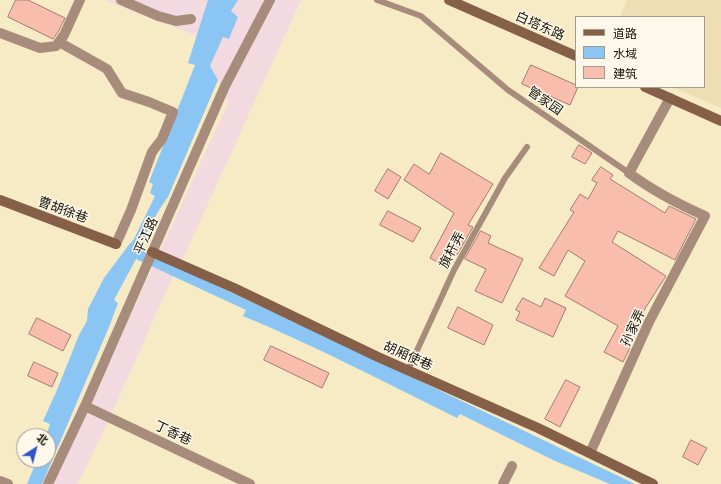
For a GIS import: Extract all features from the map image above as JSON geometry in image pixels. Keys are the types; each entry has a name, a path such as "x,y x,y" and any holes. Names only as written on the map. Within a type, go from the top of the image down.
{"street":[{"path":"0,33 40,48 56,46 64,35 80,0"},
{"path":"121,0 158,16 176,21 191,19"},
{"name":"平江路","path":"48,484 85,406 225,86 270,0"},
{"name":"白塔东路","path":"449,0 575,56"},
{"name":"曹胡徐巷","path":"0,200 116,244 131,210 152,152 162,139 173,112 122,93 107,69 59,42"},
{"path":"647,88 721,121"},
{"path":"629,173 670,98"},
{"name":"管家园","path":"629,173 672,201 705,216"},
{"name":"孙家弄","path":"590,453 649,322 705,216"},
{"name":"胡厢使巷","path":"152,253 234,288 408,370 538,428 653,484"},
{"name":"丁香巷","path":"85,406 250,484"},
{"path":"503,484 512,466"},
{"path":"0,481 8,484"}],"lane":[{"name":"管家园","path":"377,0 421,16 508,90 629,173"},
{"name":"旗杆弄","path":"408,370 454,270 505,178 527,147"}],"shaded area":[{"path":"104,0 208,0 197,36"},
{"path":"238,0 301,0 78,484 53,484 228,103 210,66 223,37 229,39 238,17 231,11"},
{"path":"627,0 721,0 721,108 674,88 705,88 705,16 620,16"}],"water":[{"path":"208,0 238,0 231,11 238,17 229,39 223,37 210,66 218,80 168,197 148,231 145,239 144,252 372,358 635,484 610,484 555,461 460,414 457,418 324,352 243,316 246,310 136,259 114,300 118,303 109,327 56,451 56,428 49,428 50,424 43,421 79,335 87,321 88,309 104,278 134,239 155,196 150,193 153,184 149,182 195,65 188,63"},
{"path":"34,468 49,468 42,484 27,484"}],"building":[{"path":"16,0 28,0 65,18 53,39 8,17"},
{"path":"531,65 575,85 575,88 578,88 570,105 522,84"},
{"path":"579,145 592,153 585,164 572,157"},
{"path":"441,153 493,184 468,225 473,227 457,255 453,253 445,266 430,258 454,213 404,180 414,164 429,174"},
{"path":"601,167 613,175 610,179 665,213 669,206 696,219 675,260 618,231 612,242 666,276 646,307 626,343 631,346 623,362 604,352 618,326 565,296 585,261 568,250 554,276 539,268 574,212 570,210 580,194 588,199 597,183 592,180"},
{"path":"388,169 401,177 388,199 375,191"},
{"path":"388,211 421,228 413,242 380,225"},
{"path":"481,231 491,236 488,243 523,259 502,303 475,291 486,269 465,259"},
{"path":"523,298 541,307 545,298 566,308 553,337 516,320 520,312 516,310"},
{"path":"458,307 493,325 484,345 448,328"},
{"path":"37,318 71,335 63,351 29,334"},
{"path":"271,346 329,373 322,388 264,360"},
{"path":"34,362 58,373 52,387 28,376"},
{"path":"566,380 580,387 560,427 545,419"},
{"path":"691,440 707,448 698,465 683,457"}]}
